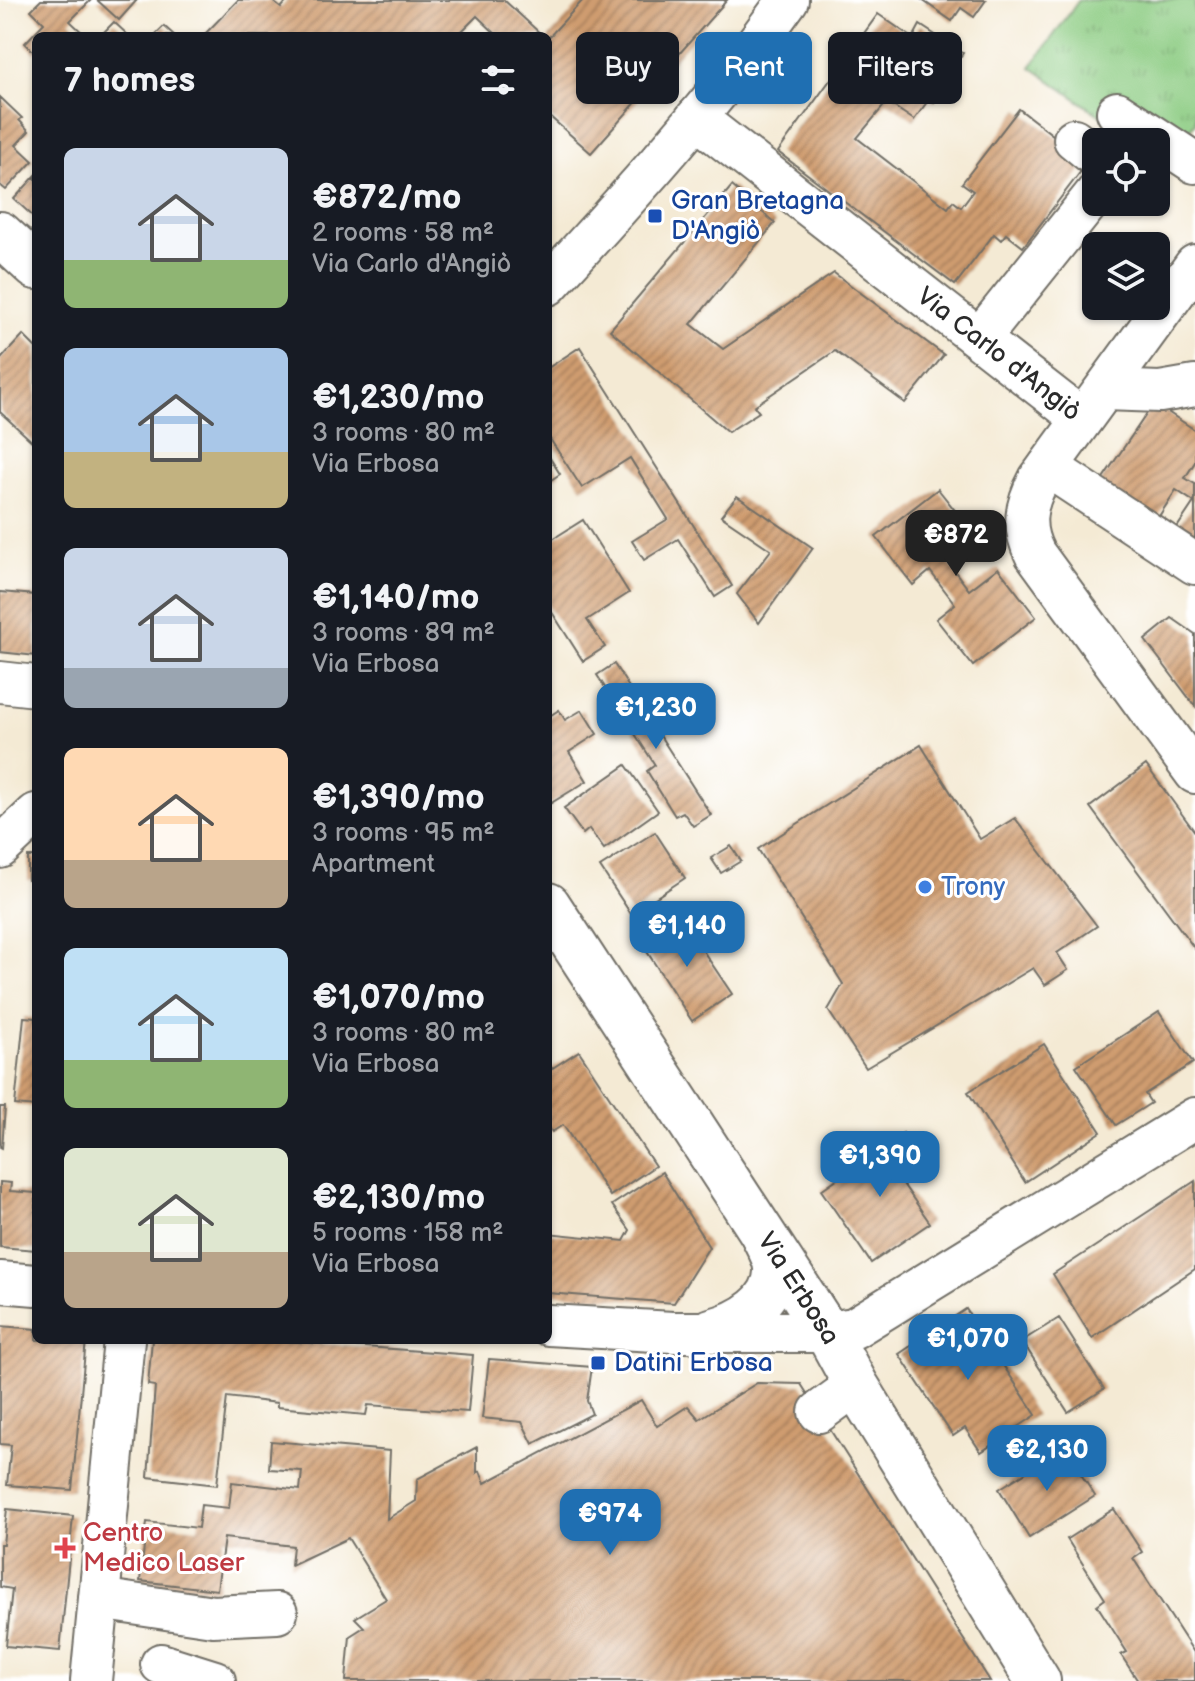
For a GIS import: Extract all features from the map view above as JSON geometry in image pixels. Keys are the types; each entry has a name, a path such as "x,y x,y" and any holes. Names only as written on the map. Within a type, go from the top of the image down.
{"main road":[{"path":"0,234 32,263"},
{"name":"Via Erbosa","path":"552,911 827,1332 856,1385 1038,1681"}],"street":[{"path":"552,281 696,118 788,0"},
{"path":"1117,112 1195,163"},
{"name":"Via Carlo d'Angiò","path":"696,118 980,338 1093,405 1033,490 1025,523 1028,541 1195,773"},
{"path":"980,338 1082,210"},
{"path":"1093,405 1195,265"},
{"path":"1093,405 1195,386"},
{"path":"1048,467 1195,564"},
{"path":"0,682 32,686"},
{"path":"0,848 32,818"},
{"path":"552,1325 696,1332 844,1331 865,1323 1195,1118"},
{"path":"696,1332 741,1318 768,1292 774,1267 753,1219"},
{"path":"0,1282 32,1285"},
{"path":"91,1681 124,1344"},
{"path":"819,1412 856,1385"},
{"path":"99,1599 213,1616 277,1613"},
{"path":"161,1664 215,1681"}],"green space":[{"path":"1079,0 1195,0 1195,123 1181,142 1170,139 1170,128 1132,128 1108,121 1031,67"}],"building":[{"path":"41,0 91,0 70,21 82,32 35,32 44,23 31,10"},
{"path":"97,0 137,0 119,20"},
{"path":"238,0 271,0 281,8 288,0 504,0 539,32 494,32 477,16 461,32 207,32"},
{"path":"583,0 727,0 699,32 695,32 679,54 679,32 576,32 576,104 635,104 591,153 552,119 552,34"},
{"path":"922,0 986,0 974,17 961,8 952,21"},
{"path":"878,14 904,32 865,32"},
{"path":"114,22 125,32 104,32"},
{"path":"920,25 931,32 916,32"},
{"path":"32,36 32,50 25,43"},
{"path":"828,83 828,104 885,104 857,138 948,208 953,201 961,207 973,191 962,183 1019,109 1082,157 1082,170 1023,247 1006,234 1001,240 994,234 955,285 778,152"},
{"path":"0,97 22,118 19,120 29,131 16,145 32,162 6,190 0,185"},
{"path":"890,104 926,104 914,120"},
{"path":"32,179 32,215 14,199"},
{"path":"732,186 775,223 691,324 723,349 834,273 944,355 905,403 835,351 754,406 759,412 728,432 610,330"},
{"path":"23,335 32,344 32,441 0,412 0,360"},
{"path":"580,347 732,586 715,597 678,539 644,560 632,541 668,519 630,458 582,488 552,442 552,365"},
{"path":"1154,403 1195,430 1195,462 1185,478 1195,484 1195,555 1170,538 1194,502 1176,490 1152,527 1095,490"},
{"path":"552,461 560,474 552,479"},
{"path":"938,489 977,538 947,561 969,590 998,568 1036,617 973,666 936,619 955,604 930,571 913,585 876,537"},
{"path":"737,496 813,548 759,623 737,594 771,550 721,516"},
{"path":"583,520 629,593 587,620 605,647 583,661 552,612 552,539"},
{"path":"0,592 32,595 32,656 0,652"},
{"path":"1172,618 1195,634 1195,706 1145,640"},
{"path":"614,664 711,815 693,826 683,812 675,816 647,771 655,765 597,675"},
{"path":"559,710 565,720 582,710 597,734 569,752 587,781 552,803 552,714"},
{"name":"Trony","path":"921,745 980,839 1015,818 1097,926 1057,953 1068,970 1045,985 1033,968 866,1068 828,1010 843,984 758,849"},
{"path":"626,765 658,811 604,849 589,829 583,834 564,808"},
{"path":"1146,765 1195,832 1195,949 1090,807"},
{"path":"655,832 685,878 631,914 600,867"},
{"path":"731,846 741,861 721,873 711,858"},
{"path":"28,857 32,857 32,880 28,880"},
{"path":"681,918 732,994 692,1021 642,944"},
{"path":"1159,1012 1193,1063 1145,1094 1151,1103 1116,1125 1076,1066"},
{"path":"24,1017 32,1018 32,1107 15,1105"},
{"path":"1044,1044 1101,1132 1025,1182 968,1092"},
{"path":"579,1051 655,1166 610,1196 563,1125 552,1132 552,1068"},
{"path":"0,1107 5,1107 2,1148 0,1147"},
{"path":"903,1133 927,1168 903,1184 930,1223 871,1263 821,1190"},
{"path":"662,1172 709,1247 674,1303 552,1293 552,1233 624,1241 630,1230 612,1205"},
{"path":"1195,1181 1195,1269 1092,1338 1053,1274"},
{"path":"0,1182 11,1183 10,1191 32,1193 32,1250 0,1247"},
{"path":"966,1309 1036,1415 981,1452 965,1428 953,1436 899,1354"},
{"path":"1059,1318 1104,1389 1068,1412 1022,1341"},
{"path":"0,1326 32,1329 32,1344 86,1344 72,1490 7,1485 11,1445 0,1444"},
{"path":"152,1344 325,1344 473,1355 468,1412 368,1405 366,1415 277,1407 277,1403 227,1397 217,1485 148,1477 155,1386 148,1385"},
{"path":"489,1359 592,1367 587,1401 592,1414 533,1444 522,1422 482,1418"},
{"path":"757,1383 801,1384 990,1681 346,1681 350,1636 364,1627 355,1618 386,1599 348,1538 291,1565 293,1546 224,1538 217,1590 140,1581 147,1522 198,1528 201,1505 229,1508 232,1482 300,1490 302,1471 269,1469 271,1441 390,1451 387,1519 416,1501 417,1479 477,1447 477,1473 480,1471 485,1483 641,1400 657,1426 688,1406 699,1419"},
{"path":"1064,1448 1095,1496 1029,1538 999,1489"},
{"path":"7,1509 73,1516 60,1651 6,1646 12,1589 0,1587 0,1544 3,1544"},
{"path":"1114,1509 1142,1552 1133,1558 1195,1654 1195,1681 1138,1681 1121,1655 1127,1652 1097,1605 1105,1599 1067,1539"}],"place":[{"name":"Gran Bretagna D'Angiò","path":"655,216"},
{"name":"Trony","path":"925,887"},
{"name":"Datini Erbosa","path":"598,1363"},
{"name":"Centro Medico Laser","path":"65,1548"}]}
